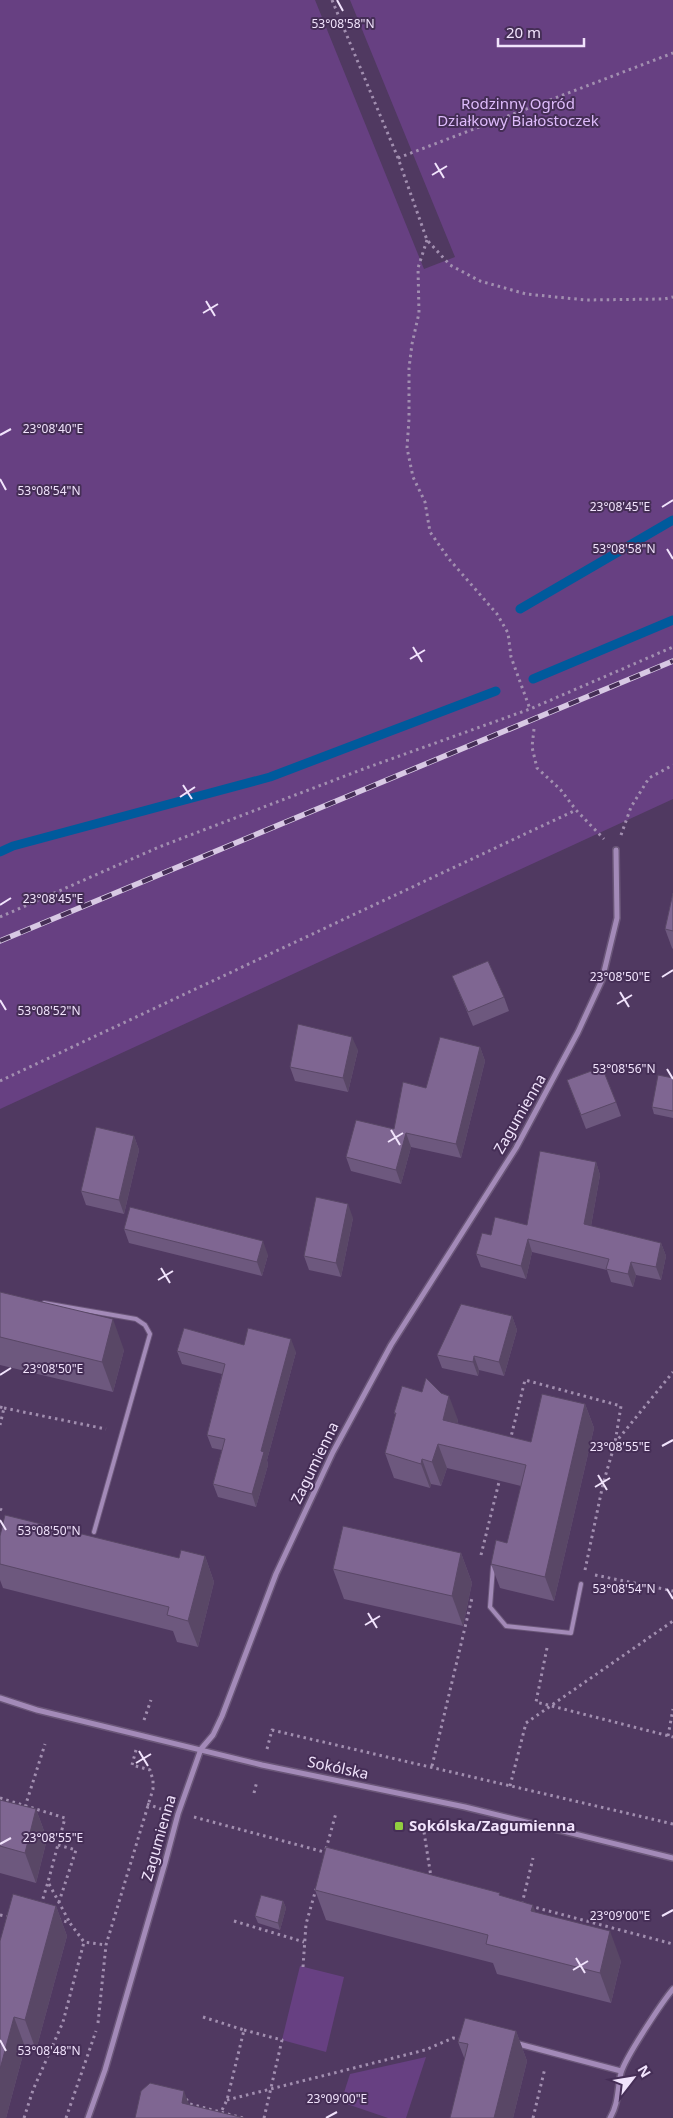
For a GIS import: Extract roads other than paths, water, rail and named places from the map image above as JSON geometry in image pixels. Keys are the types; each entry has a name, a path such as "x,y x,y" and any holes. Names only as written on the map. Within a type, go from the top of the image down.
{"street":[{"name":"Zagumienna","path":"88,2118 116,2033 178,1814 201,1749 213,1735 222,1716 276,1574 332,1452 391,1345 516,1148 552,1084 582,1024 602,980 617,918 616,850"},
{"name":"Sokólska","path":"0,1698 37,1710 262,1765 465,1807 673,1858"},
{"path":"610,2118 618,2100 621,2071 673,1989"},
{"path":"506,2041 621,2071"}],"lane":[{"path":"34,1301 136,1319 145,1325 150,1334 94,1532"},
{"path":"493,1567 490,1607 506,1626 570,1633 581,1584"}],"waterway":[{"path":"520,609 673,520"},
{"path":"533,679 673,620"},
{"path":"0,852 13,846 270,777 496,691"}],"railway":[{"path":"0,941 673,661"}],"place":[{"name":"Sokólska/Zagumienna","path":"399,1826"}],"park label":[{"name":"Rodzinny Ogród Działkowy Białostoczek","path":"518,112"}]}
